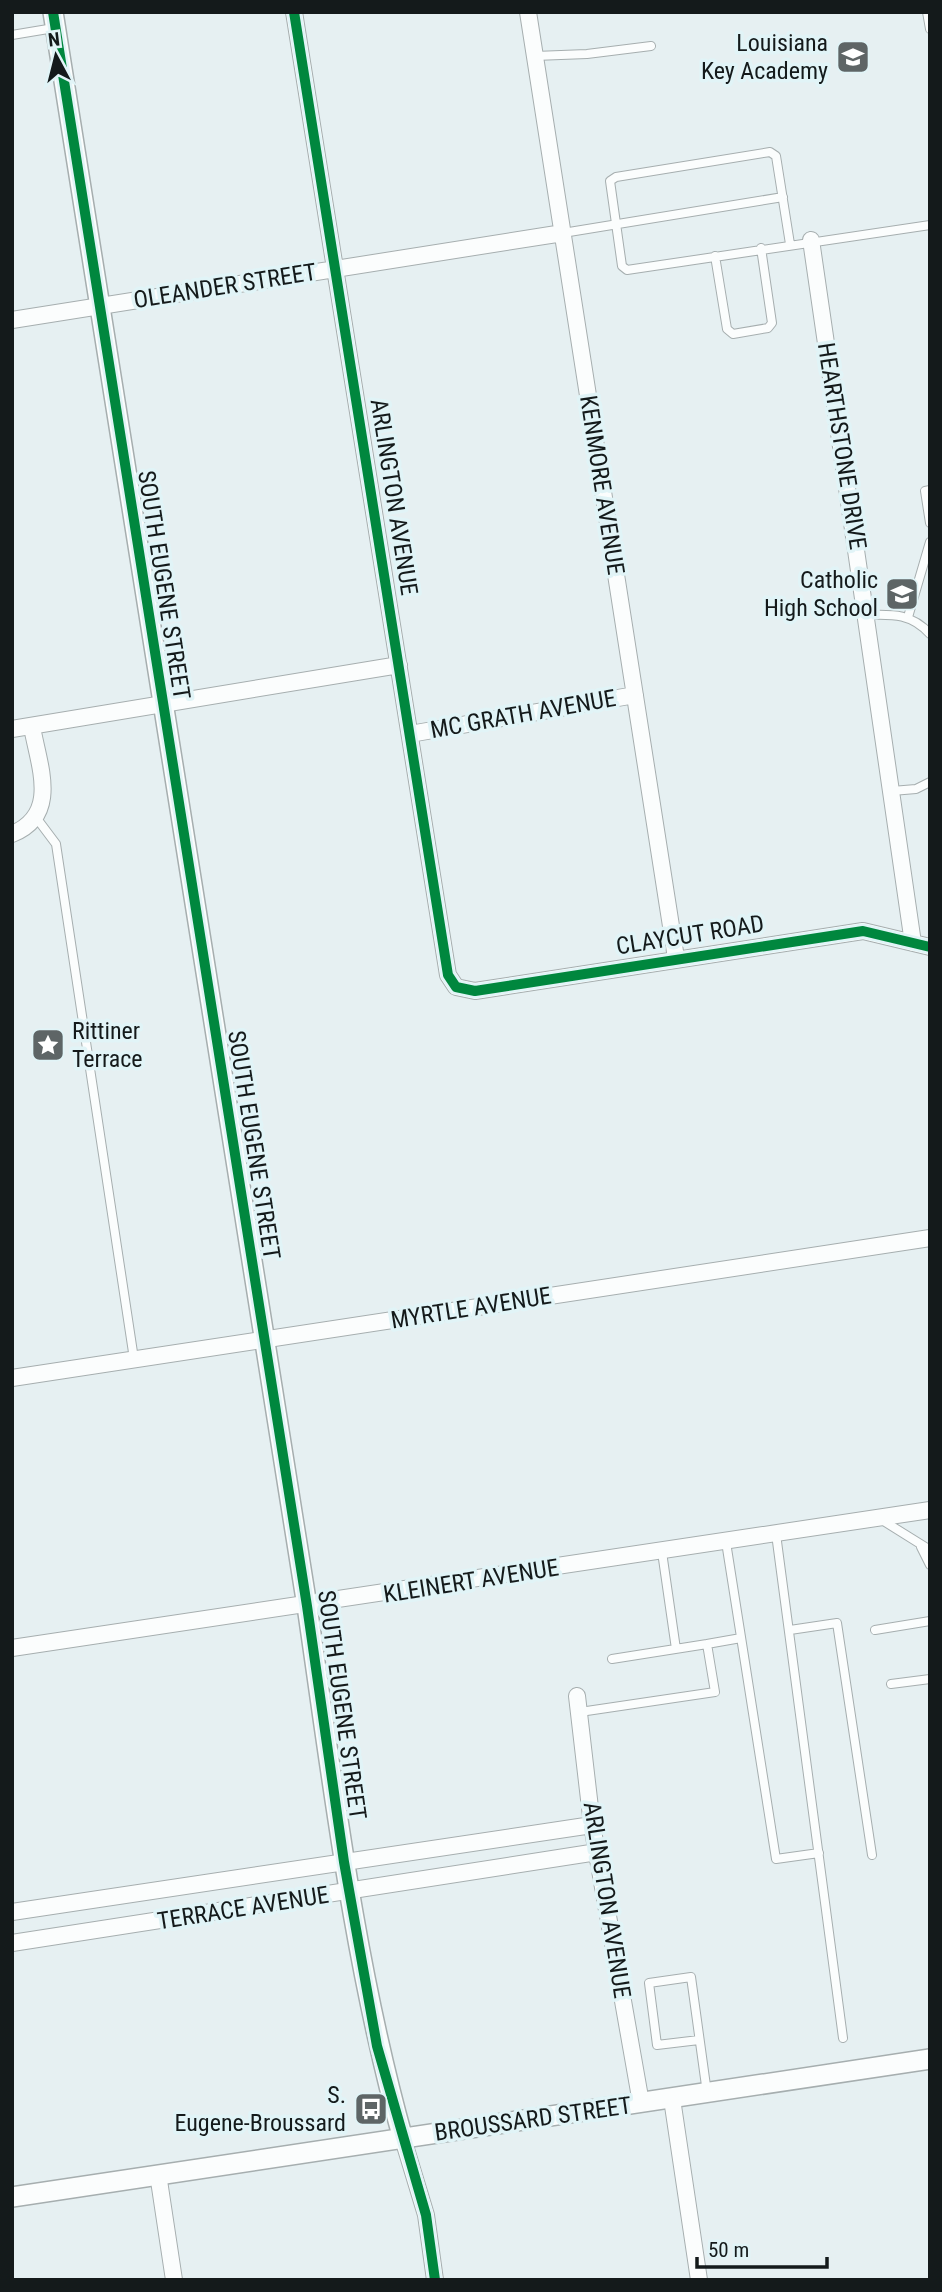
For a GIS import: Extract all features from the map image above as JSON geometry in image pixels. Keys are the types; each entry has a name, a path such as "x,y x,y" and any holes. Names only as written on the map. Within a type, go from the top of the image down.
{"street":[{"name":"ARLINGTON AVENUE","path":"294,12 448,975 456,987"},
{"name":"KENMORE AVENUE","path":"528,12 676,958"},
{"name":"SOUTH EUGENE STREET","path":"55,20 307,1606 349,1892 377,2046 426,2215 435,2280"},
{"name":"OLEANDER STREET","path":"12,320 563,233"},
{"name":"HEARTHSTONE DRIVE","path":"811,240 913,943"},
{"path":"12,729 399,665"},
{"name":"MC GRATH AVENUE","path":"410,734 635,695"},
{"path":"12,834 28,827 44,799 32,727"},
{"name":"CLAYCUT ROAD","path":"456,987 475,991 863,931 930,947"},
{"name":"MYRTLE AVENUE","path":"12,1378 930,1238"},
{"name":"KLEINERT AVENUE","path":"12,1647 307,1606 930,1510"},
{"name":"ARLINGTON AVENUE","path":"578,1704 592,1825 641,2103"},
{"name":"TERRACE AVENUE","path":"12,1912 592,1825"},
{"name":"TERRACE AVENUE","path":"12,1943 597,1852"},
{"name":"BROUSSARD STREET","path":"12,2197 929,2061"},
{"path":"671,2099 699,2280"},
{"path":"158,2174 174,2280"}],"lane":[{"path":"927,12 930,29"},
{"path":"12,35 55,20"},
{"path":"535,56 587,54 651,46"},
{"path":"790,244 776,156 770,152 628,175 610,181 622,265 627,270 790,244 811,240 930,225"},
{"path":"563,233 783,197"},
{"path":"715,256 727,329 733,334 768,328 772,323 761,248"},
{"path":"930,490 925,491 930,523"},
{"path":"908,617 930,542"},
{"path":"867,615 890,614 916,619 930,634"},
{"path":"892,792 916,789 930,782"},
{"path":"35,816 56,844 134,1359"},
{"path":"880,1518 925,1549 930,1565"},
{"path":"776,1534 843,2038"},
{"path":"726,1542 776,1859 819,1853"},
{"path":"662,1552 676,1649"},
{"path":"874,1630 930,1621"},
{"path":"790,1630 837,1623 872,1855"},
{"path":"612,1659 741,1638"},
{"path":"578,1704 715,1692 707,1644"},
{"path":"891,1684 930,1679"},
{"path":"699,2040 657,2045 649,1983 691,1977 706,2093"}],"cycle path":[{"path":"53,12 307,1606 344,1862 377,2046 426,2215 435,2280"},
{"path":"294,12 448,975 456,987 475,991 863,931 930,947"}],"place":[{"name":"Louisiana Key Academy","path":"853,57"},
{"name":"Catholic High School","path":"902,594"},
{"name":"Rittiner Terrace","path":"48,1045"},
{"name":"S. Eugene-Broussard","path":"371,2109"}]}
